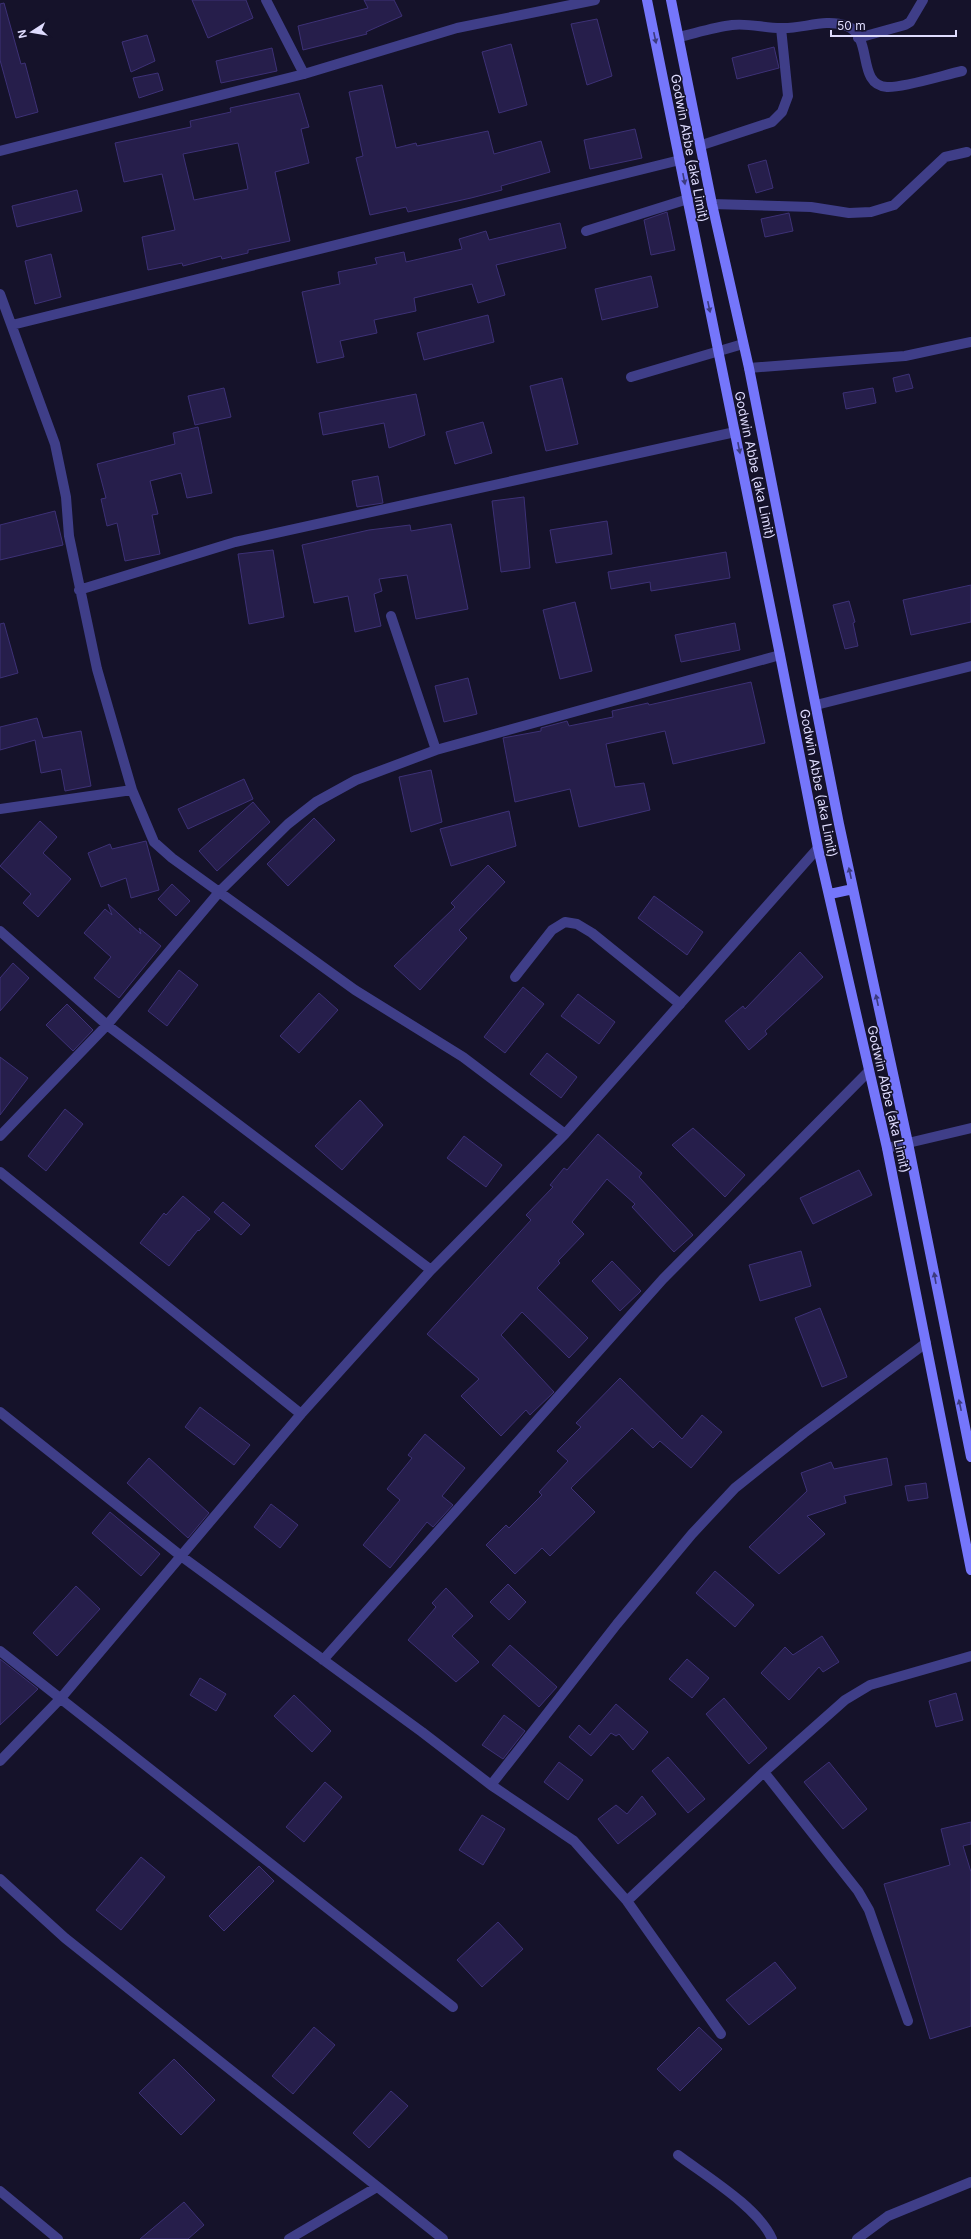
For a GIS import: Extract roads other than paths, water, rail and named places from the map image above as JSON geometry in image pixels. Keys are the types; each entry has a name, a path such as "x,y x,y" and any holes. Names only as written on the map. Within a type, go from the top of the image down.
{"street":[{"path":"266,0 304,74"},
{"path":"0,151 304,74 457,28 595,0"},
{"name":"Godwin Abbe (aka Limit)","path":"647,0 818,848 830,894 887,1148 971,1570"},
{"name":"Godwin Abbe (aka Limit)","path":"671,0 702,145 712,204 749,368 853,889 908,1144 971,1457"},
{"path":"858,38 905,26 910,22 923,0"},
{"path":"679,37 732,25 750,24 781,28 828,23 848,26 854,31 865,54 871,79 876,84 888,87 962,71"},
{"path":"702,145 772,122 782,112 788,96 781,28"},
{"path":"712,204 811,207 849,213 871,212 894,205 932,167 945,158 968,152"},
{"path":"12,325 680,160"},
{"path":"586,231 688,199"},
{"path":"0,294 55,444 66,497 69,536 79,590 97,669 132,790 154,842 172,858 220,891 355,990 463,1058 565,1134"},
{"path":"749,368 905,356 971,342"},
{"path":"632,377 718,350 743,344"},
{"path":"79,590 235,542 735,432"},
{"path":"391,616 436,750"},
{"path":"0,1136 106,1025 220,891 288,824 316,802 356,780 436,750 780,655"},
{"path":"816,705 971,666"},
{"path":"0,809 132,790"},
{"path":"0,1761 61,1698 300,1414 431,1270 565,1134 818,848"},
{"path":"830,894 853,889"},
{"path":"516,977 552,930 565,922 577,924 592,933 680,1004"},
{"path":"0,931 106,1025 431,1270"},
{"path":"324,1660 663,1279 869,1071"},
{"path":"887,1148 971,1128"},
{"path":"0,1172 300,1414"},
{"path":"491,1786 617,1624 692,1534 735,1488 804,1433 926,1343"},
{"path":"0,1412 181,1556 324,1660 491,1786 574,1841 627,1901 721,2034"},
{"path":"0,1651 453,2007"},
{"path":"627,1901 764,1772 845,1700 870,1685 971,1656"},
{"path":"764,1772 858,1891 869,1910 908,2021"},
{"path":"0,1880 65,1938 443,2239"},
{"path":"678,2155 747,2208 760,2220 772,2239"},
{"path":"857,2239 888,2216 971,2182"},
{"path":"289,2239 377,2187"},
{"path":"0,2191 58,2239"}]}
